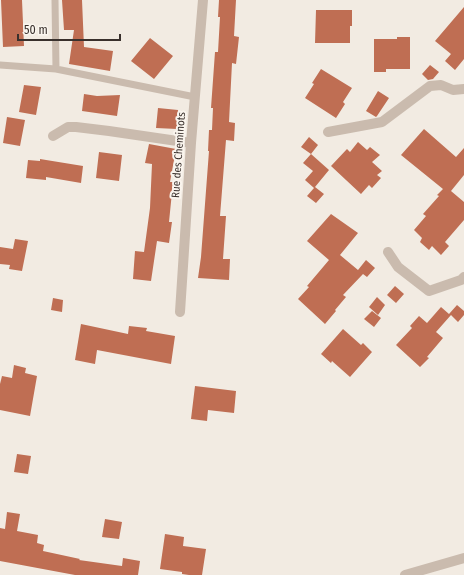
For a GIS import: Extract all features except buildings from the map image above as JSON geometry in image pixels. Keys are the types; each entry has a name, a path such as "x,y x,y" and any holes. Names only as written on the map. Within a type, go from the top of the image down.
{"street":[{"name":"Rue des Cheminots","path":"180,312 191,143 203,0"},
{"path":"328,132 382,122 430,86 440,85 453,90 464,89"},
{"path":"53,136 68,127 76,127 191,143"},
{"path":"388,252 398,267 429,291 461,280 464,277"},
{"path":"405,575 464,558"}],"lane":[{"path":"55,0 56,69"},
{"path":"0,65 56,69 195,97"}]}
